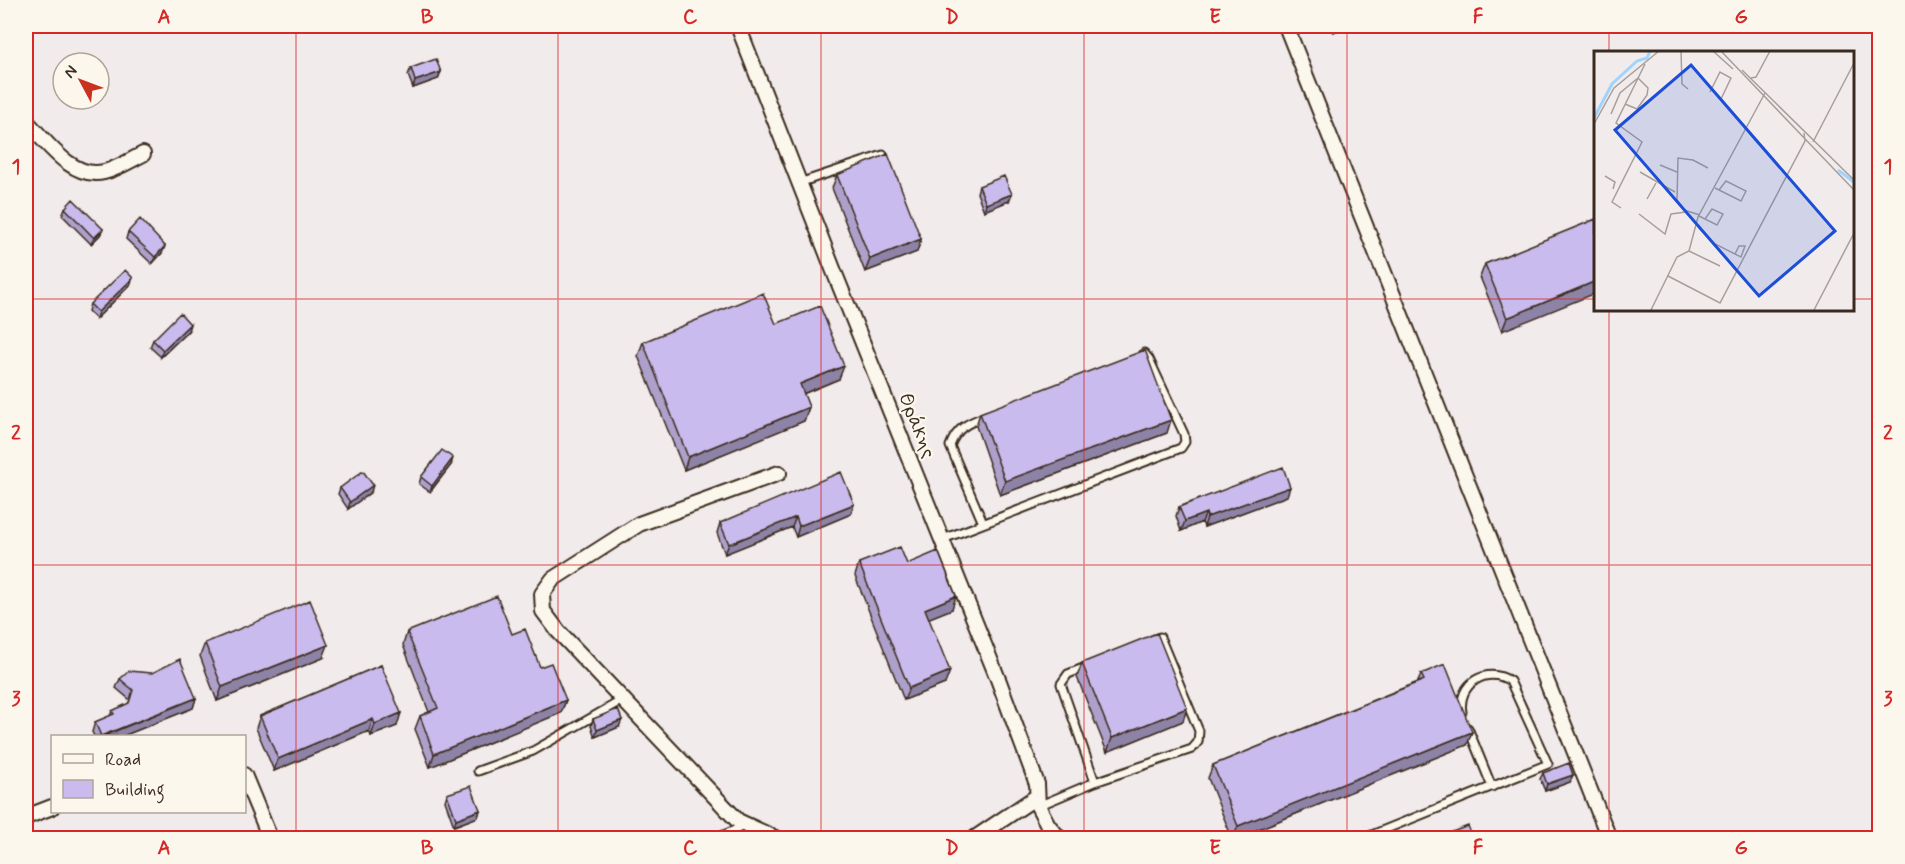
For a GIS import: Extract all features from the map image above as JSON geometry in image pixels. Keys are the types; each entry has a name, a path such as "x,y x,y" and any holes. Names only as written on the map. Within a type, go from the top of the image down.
{"street":[{"name":"Θράκης","path":"738,26 943,539 1037,784 1037,801 1048,825 1059,838"},
{"path":"1286,26 1609,838"},
{"path":"26,121 71,165 84,173 104,172 143,154"},
{"path":"775,838 738,821 558,631 543,611 542,594 553,579 639,524 778,473"},
{"path":"246,780 270,838"},
{"path":"975,838 1037,801"},
{"path":"26,817 51,807"}],"lane":[{"path":"799,183 883,155"},
{"path":"943,539 1181,448 1185,442 1184,434 1149,359 1144,354 1137,353"},
{"path":"983,523 950,446 954,434 961,426 994,412"},
{"path":"1037,801 1192,749 1200,738 1160,637 1140,645"},
{"path":"1095,782 1061,684 1068,674 1099,661"},
{"path":"1364,838 1492,787 1548,764 1510,681 1494,674 1475,680 1463,696 1461,709 1492,787"},
{"path":"478,771 533,750 624,699"},
{"path":"717,838 746,825"}],"building":[{"path":"436,59 441,72 415,81 411,68"},
{"path":"888,154 921,239 870,259 837,175"},
{"path":"1004,176 1012,194 986,204 979,186"},
{"path":"73,199 103,229 94,238 65,208"},
{"path":"140,219 165,246 155,257 128,232"},
{"path":"1594,220 1594,282 1507,318 1485,264"},
{"path":"125,270 133,278 98,312 90,304"},
{"path":"763,293 776,324 820,306 844,366 800,384 809,407 688,457 643,342"},
{"path":"180,313 190,324 163,350 153,340"},
{"path":"1145,350 1171,420 1005,481 980,413"},
{"path":"442,450 453,458 432,486 421,477"},
{"path":"1283,467 1290,487 1207,517 1206,513 1185,521 1179,507"},
{"path":"363,471 373,485 350,502 340,488"},
{"path":"841,472 854,504 799,526 796,517 729,544 720,523"},
{"path":"900,547 907,564 938,551 956,596 925,609 950,671 909,688 859,563"},
{"path":"497,596 512,634 525,629 540,667 551,663 566,700 434,754 420,716 438,708 407,632"},
{"path":"310,600 328,645 222,687 205,643"},
{"path":"1157,633 1187,708 1112,738 1082,663"},
{"path":"180,659 196,698 101,735 95,722 114,714 112,711 129,703 133,690 120,679 129,671 152,673"},
{"path":"1445,664 1472,732 1238,826 1213,765 1424,680 1421,674"},
{"path":"381,665 401,713 375,724 373,719 278,759 260,716"},
{"path":"618,709 622,720 597,730 593,719"},
{"path":"1569,763 1573,775 1547,784 1543,773"},
{"path":"471,786 480,810 456,819 447,794"},
{"path":"1468,826 1473,838 1436,838"}]}
